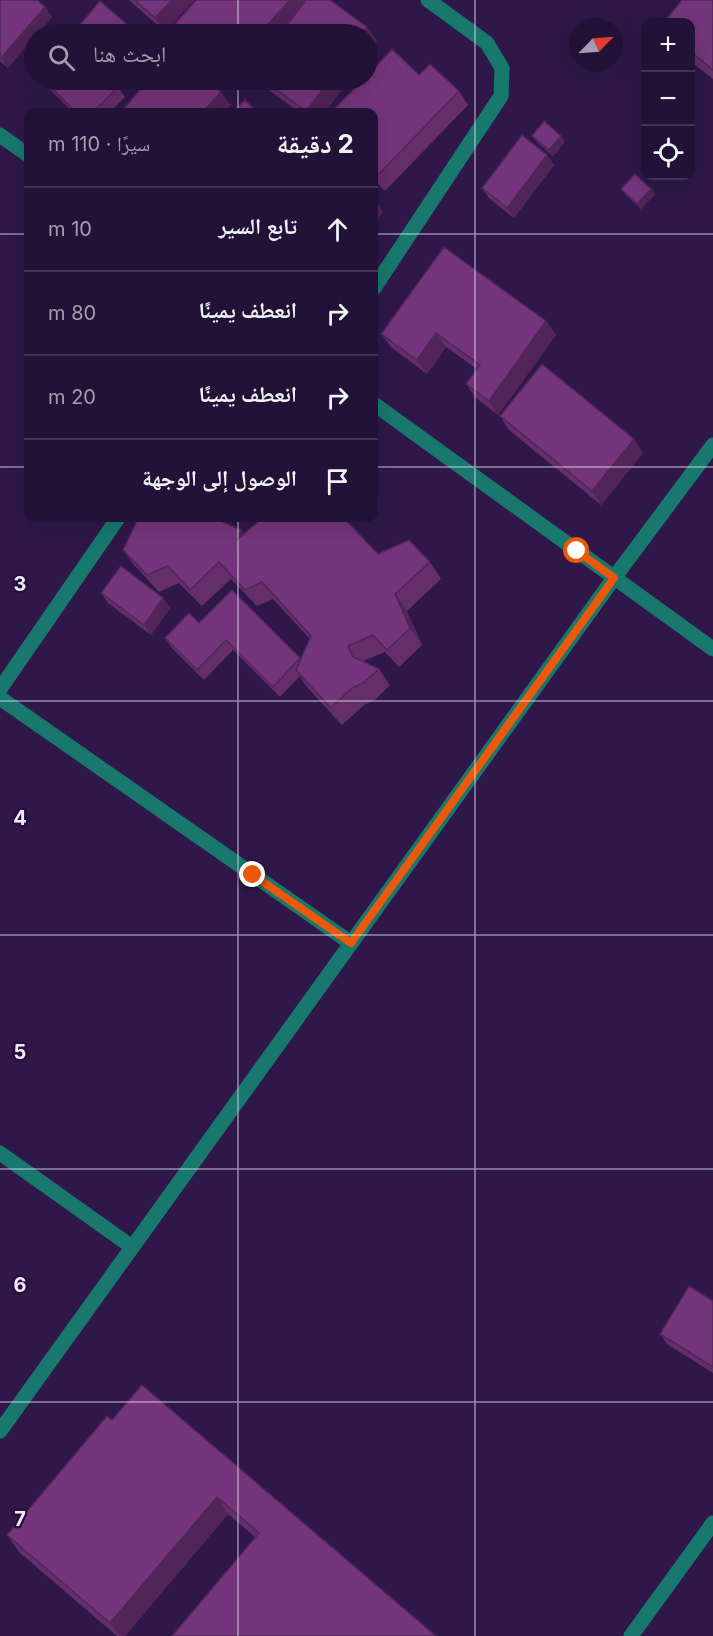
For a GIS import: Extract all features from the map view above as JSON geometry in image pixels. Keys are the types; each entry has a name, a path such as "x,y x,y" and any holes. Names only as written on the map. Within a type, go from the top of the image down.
{"street":[{"path":"378,282 501,96 502,68 487,43 428,0"},
{"path":"0,135 24,152"},
{"path":"378,407 713,649"},
{"path":"0,1431 614,578 713,445"},
{"path":"0,689 114,522"},
{"path":"0,698 351,943"},
{"path":"0,1153 132,1247"},
{"path":"631,1636 713,1523"}],"building":[{"path":"0,0 37,0 45,7 30,24 24,24 24,31 0,57"},
{"path":"135,0 172,0 155,18"},
{"path":"196,0 290,0 268,24 175,24"},
{"path":"306,0 330,0 363,24 288,24"},
{"path":"682,0 713,0 713,70 695,55 695,18 667,18"},
{"path":"100,1 126,24 80,24"},
{"path":"392,49 419,75 430,64 459,91 378,175 378,108 335,108 353,90 378,90 378,64"},
{"path":"53,90 115,90 97,108 72,108"},
{"path":"218,90 221,92 207,108 124,108 139,91"},
{"path":"277,90 322,90 308,108 302,108"},
{"path":"245,100 253,108 236,108"},
{"path":"544,121 561,136 549,150 532,136"},
{"path":"522,135 547,155 507,208 482,188"},
{"path":"635,174 651,189 637,204 621,189"},
{"path":"444,247 546,321 489,401 466,384 480,365 436,333 417,360 381,334"},
{"path":"542,364 634,439 592,491 500,416"},
{"path":"223,522 241,530 237,540 257,522 348,522 378,554 409,540 430,562 395,594 410,628 387,650 373,635 348,646 353,657 379,669 363,683 352,688 331,708 296,670 311,636 262,582 245,590 219,562 190,590 168,566 147,575 123,550 136,523"},
{"path":"121,566 163,598 144,625 101,593"},
{"path":"232,590 300,658 273,687 226,640 197,670 165,638 189,613 199,623"},
{"path":"689,1286 713,1301 713,1367 660,1334"},
{"path":"142,1385 436,1636 172,1636 259,1533 217,1497 110,1623 7,1535 107,1416 112,1420"}],"route":[{"path":"253,875 351,943 614,578 577,551"}]}
